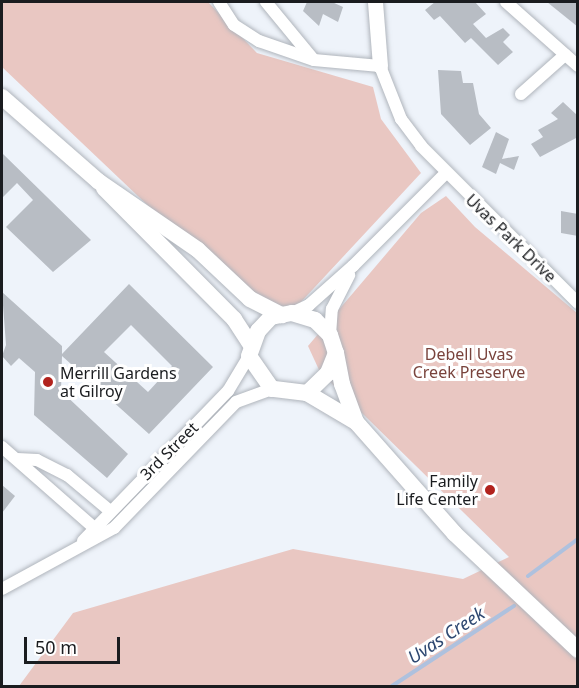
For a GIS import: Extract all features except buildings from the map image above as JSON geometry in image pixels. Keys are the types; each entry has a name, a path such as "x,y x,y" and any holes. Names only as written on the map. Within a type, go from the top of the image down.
{"main road":[{"path":"2,97 98,181 198,250 250,298 287,314 315,320 330,334 356,422"},
{"path":"98,181 119,208 234,319 272,389 307,393 356,422 454,534 578,650"},
{"path":"250,351 272,317 287,314"},
{"path":"307,393 328,373 336,353"}],"street":[{"path":"219,2 234,24 259,40 314,60 380,66 375,2"},
{"path":"266,2 314,60"},
{"path":"506,2 578,66"},
{"path":"521,94 565,55"},
{"name":"Uvas Park Drive","path":"380,66 401,119 445,174 578,303"},
{"path":"287,314 354,266 445,174"},
{"path":"330,334 332,309 354,266"},
{"name":"3rd Street","path":"83,541 93,527 228,391 250,351"},
{"name":"3rd Street","path":"2,589 83,541 114,528 135,512 236,402 272,389"},
{"path":"2,447 93,527"},
{"path":"17,459 37,460 67,475 110,511"}],"green space":[{"path":"2,2 208,2 257,53 373,87 381,119 421,173 288,316 259,311 2,67"},
{"name":"Debell Uvas Creek Preserve","path":"446,196 475,227 577,313 577,686 19,686 73,613 293,549 463,579 509,557 320,372 308,346 421,213"}],"waterway":[{"name":"Uvas Creek","path":"528,576 578,539"},
{"name":"Uvas Creek","path":"392,686 514,606"}],"place":[{"name":"Merrill Gardens at Gilroy","path":"48,382"},
{"name":"Family Life Center","path":"490,490"}]}
